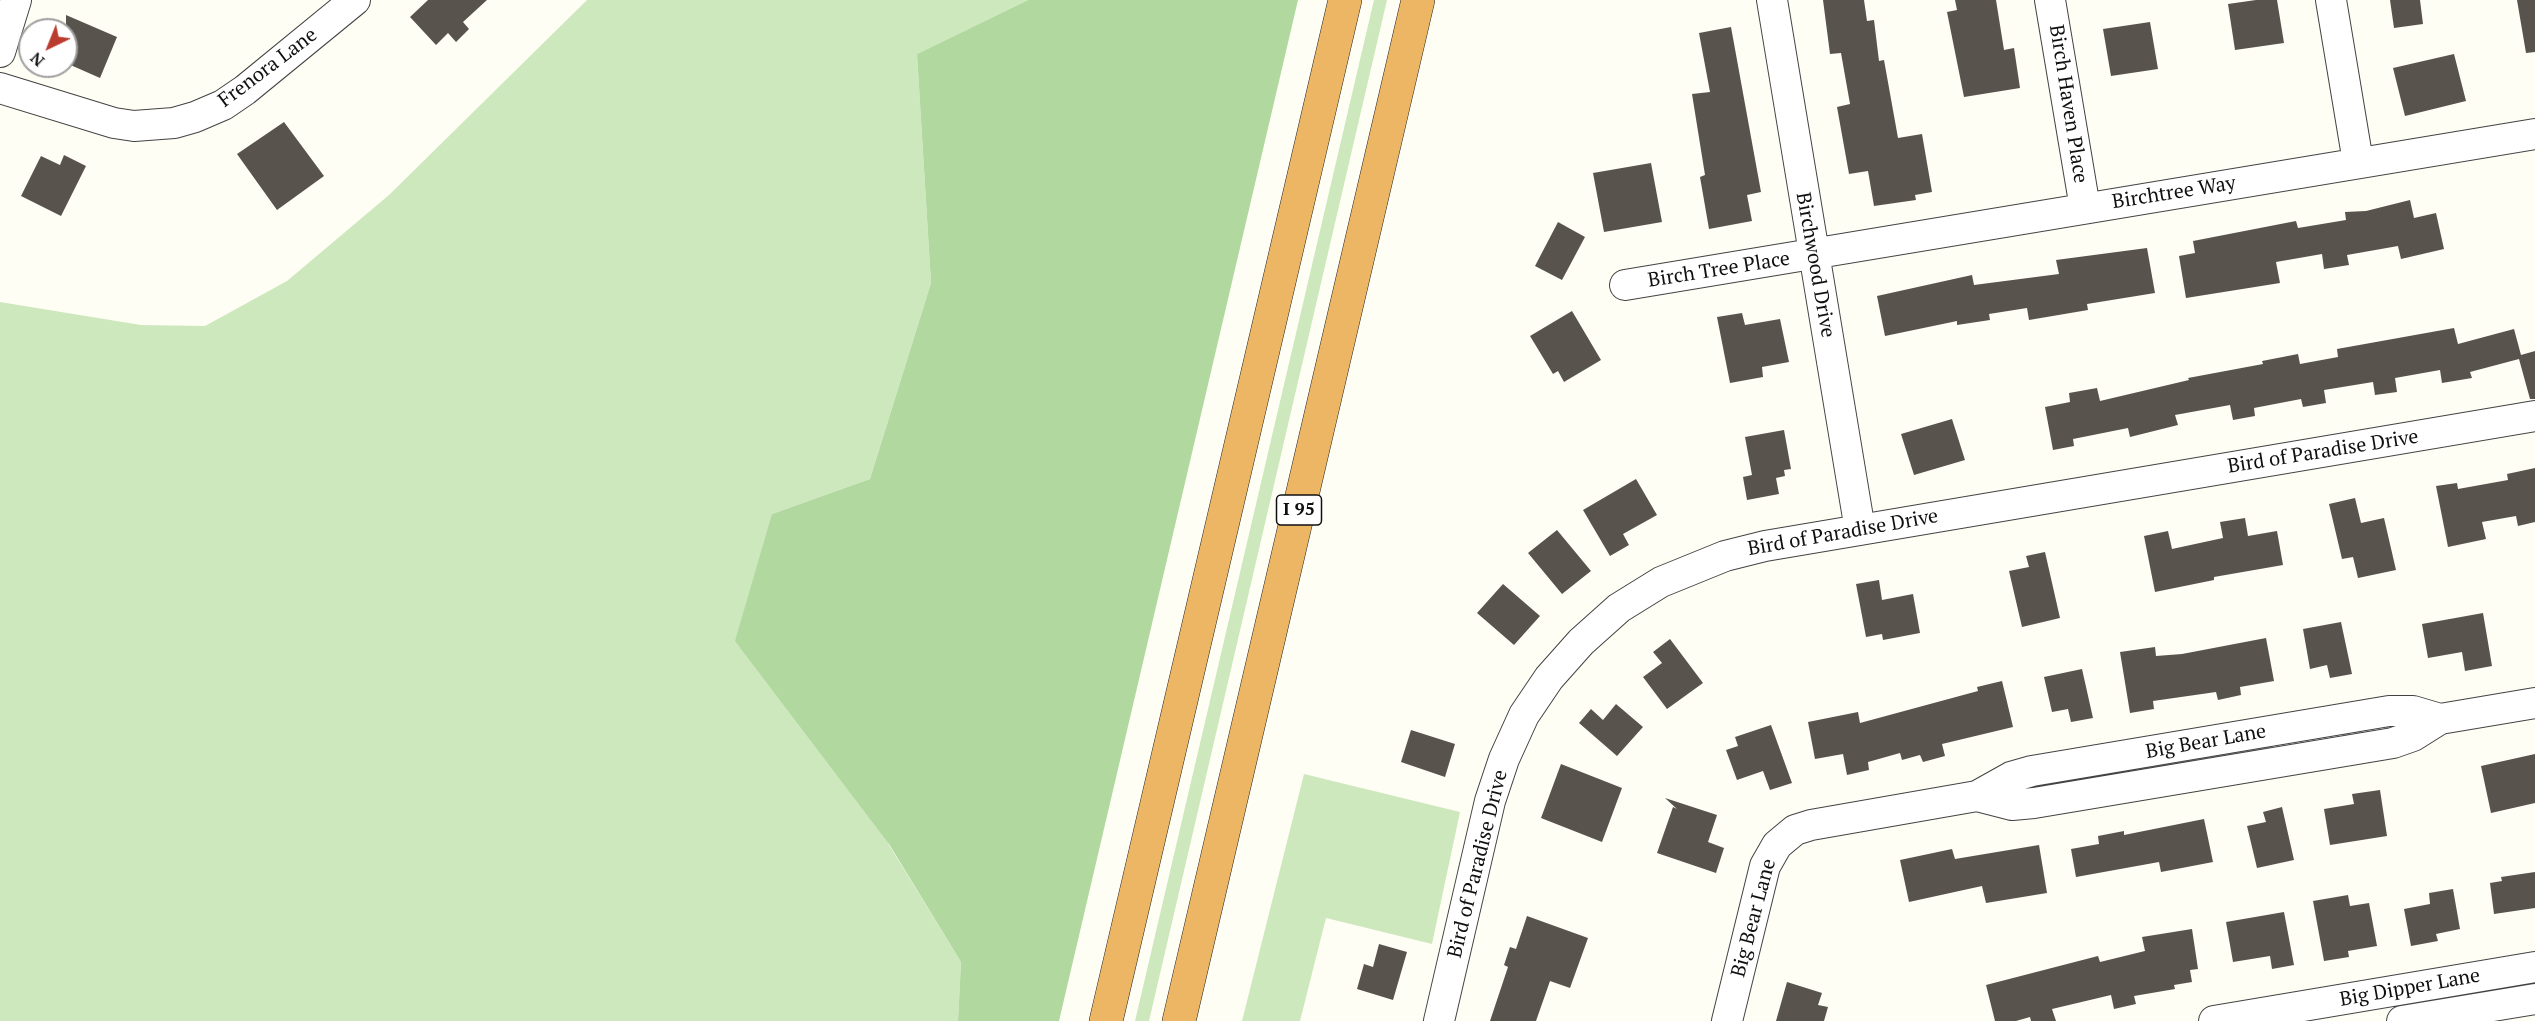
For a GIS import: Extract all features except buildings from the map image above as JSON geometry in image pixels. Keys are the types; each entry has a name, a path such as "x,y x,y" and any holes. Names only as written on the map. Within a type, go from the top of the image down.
{"highway":[{"path":"1106,1021 1345,0"},
{"name":"I 95","path":"1179,1021 1418,0"}],"street":[{"path":"0,52 16,0"},
{"name":"Frenora Lane","path":"0,88 114,123 134,126 174,123 223,105 245,90 355,0"},
{"name":"Birchwood Drive","path":"1772,0 1860,530"},
{"name":"Birch Haven Place","path":"2050,0 2085,208"},
{"path":"2331,0 2358,162"},
{"name":"Birchtree Way","path":"1814,254 2535,134"},
{"name":"Birch Tree Place","path":"1625,285 1814,254"},
{"name":"Bird of Paradise Drive","path":"1439,1021 1496,781 1524,715 1564,660 1619,608 1680,573 1745,550 2535,416"},
{"name":"Big Bear Lane","path":"1727,1021 1762,875 1768,859 1782,839 1795,830 1810,825 1977,796 2012,805 2034,803 2393,743 2413,736 2440,719 2535,703"},
{"name":"Big Dipper Lane","path":"2214,1021 2535,967"},
{"name":"Big Dipper Lane","path":"2402,1021 2535,999"}],"green space":[{"path":"587,0 1028,0 917,54 931,283 870,479 772,514 889,845 961,962 958,1021 0,1021 0,302 141,325 205,326 287,281 389,195"},
{"path":"1028,0 1298,0 1059,1021 958,1021 961,962 889,844 735,641 772,514 870,479 931,283 917,54"},
{"path":"1374,0 1387,0 1149,1021 1135,1021"},
{"path":"1304,774 1460,812 1432,944 1326,918 1300,1021 1242,1021"}]}
